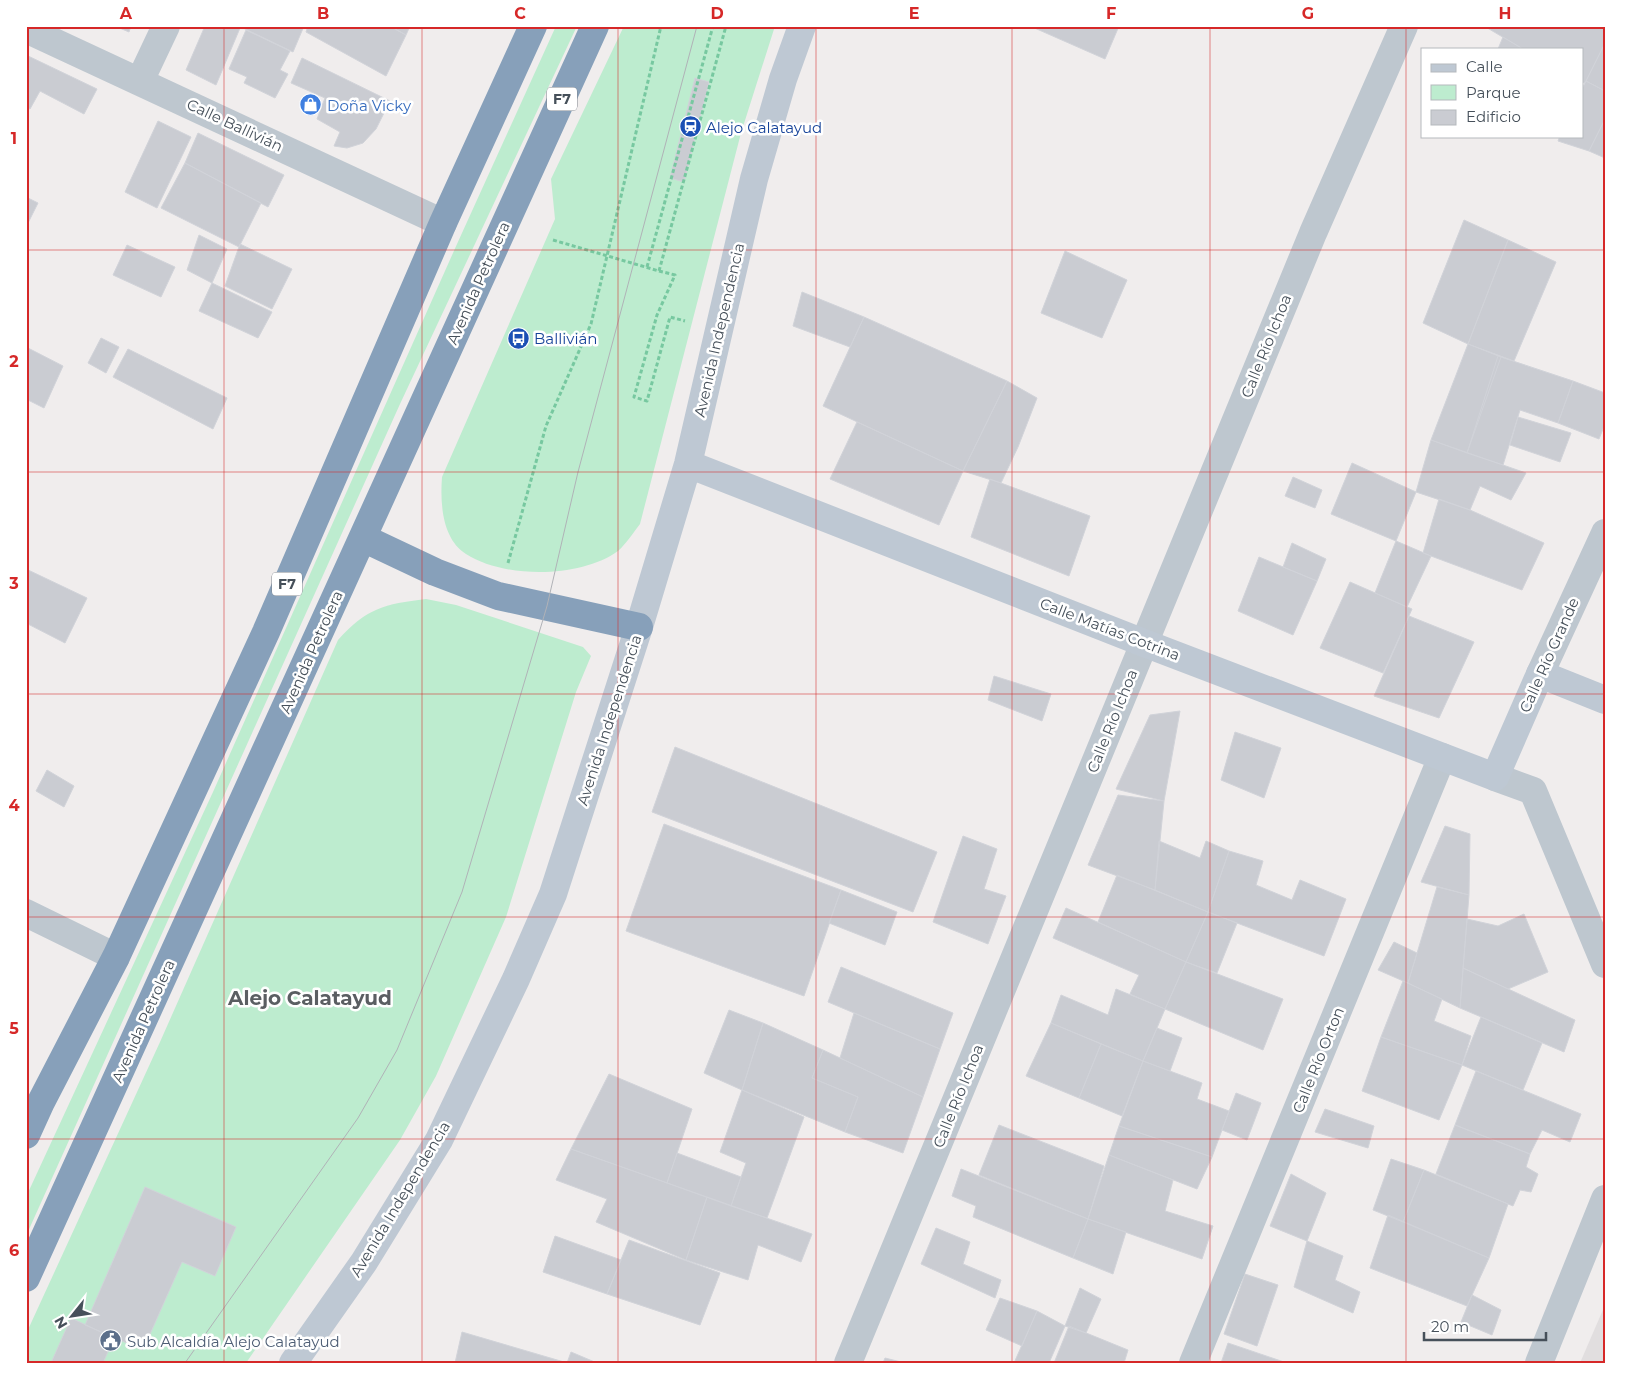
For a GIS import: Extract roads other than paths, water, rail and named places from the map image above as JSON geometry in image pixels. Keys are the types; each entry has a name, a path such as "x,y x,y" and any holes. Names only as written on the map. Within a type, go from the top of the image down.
{"highway":[{"name":"F7","path":"26,1134 116,957 266,632 443,223 533,26"},
{"name":"Avenida Petrolera","path":"26,1278 595,26"},
{"path":"363,538 435,572 498,596 639,626"}],"street":[{"path":"140,81 166,26"},
{"name":"Avenida Independencia","path":"293,1363 364,1262 440,1140 512,988 553,894 639,626 688,464 754,179 783,79 802,26"},
{"name":"Calle Río Ichoa","path":"848,1363 1313,233 1404,26"},
{"name":"Calle Ballivián","path":"26,29 443,223"},
{"name":"Calle Matías Cotrina","path":"688,464 1144,643 1533,791 1605,964"},
{"name":"Calle Río Grande","path":"1495,777 1605,533"},
{"path":"1540,674 1605,700"},
{"name":"Calle Río Orton","path":"1193,1363 1442,757"},
{"path":"26,913 116,957"},
{"path":"1539,1363 1605,1199"}],"tram line":[{"path":"185,1363 358,1118 397,1050 462,892 547,606 578,472 697,26"}],"place":[{"name":"Doña Vicky","path":"311,105"},
{"name":"Alejo Calatayud","path":"690,127"},
{"name":"Ballivián","path":"518,338"},
{"name":"Sub Alcaldía Alejo Calatayud","path":"111,1341"}],"district":[{"name":"Alejo Calatayud","path":"310,998"}]}
